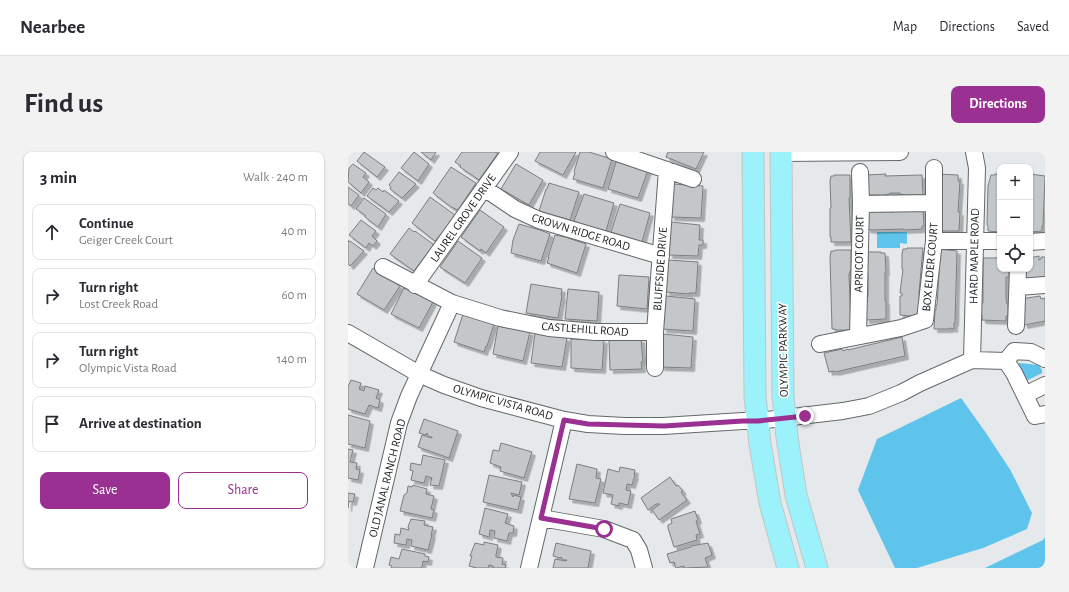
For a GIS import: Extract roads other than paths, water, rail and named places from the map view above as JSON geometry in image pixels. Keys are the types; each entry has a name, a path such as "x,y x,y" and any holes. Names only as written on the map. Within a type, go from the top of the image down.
{"main road":[{"path":"753,152 755,393 760,444 770,503 788,568"},
{"name":"OLYMPIC PARKWAY","path":"781,153 783,396 796,495 817,568"}],"street":[{"name":"LAUREL GROVE DRIVE","path":"416,285 510,152"},
{"path":"614,152 693,179"},
{"path":"781,153 900,152"},
{"name":"HARD MAPLE ROAD","path":"972,360 977,168 974,152"},
{"name":"BOX ELDER COURT","path":"858,336 901,328 925,320 934,241 934,168"},
{"name":"BLUFFSIDE DRIVE","path":"655,368 655,332 667,170"},
{"name":"APRICOT COURT","path":"858,336 860,172"},
{"name":"CROWN RIDGE ROAD","path":"484,188 515,209 539,220 661,256"},
{"path":"860,204 934,203"},
{"path":"934,241 975,240 997,242"},
{"path":"1033,242 1045,241"},
{"name":"CASTLEHILL ROAD","path":"383,267 452,303 500,318 550,328 595,332 655,332"},
{"path":"1016,326 1018,272"},
{"path":"1018,287 1045,285"},
{"name":"OLD JANAL RANCH ROAD","path":"365,568 399,423 419,374 452,303"},
{"name":"OLYMPIC VISTA ROAD","path":"348,333 419,374 444,385 481,398 564,420 596,424 664,426 758,421 785,419 869,406 972,360"},
{"path":"820,344 858,336"},
{"path":"1006,361 1014,351 1031,352 1045,359"},
{"path":"972,360 1006,361"},
{"path":"1006,361 1014,373 1035,416 1045,414"},
{"path":"1025,396 1045,385"},
{"path":"529,568 564,420"},
{"path":"541,518 604,529 633,540 639,550 644,568"}]}
